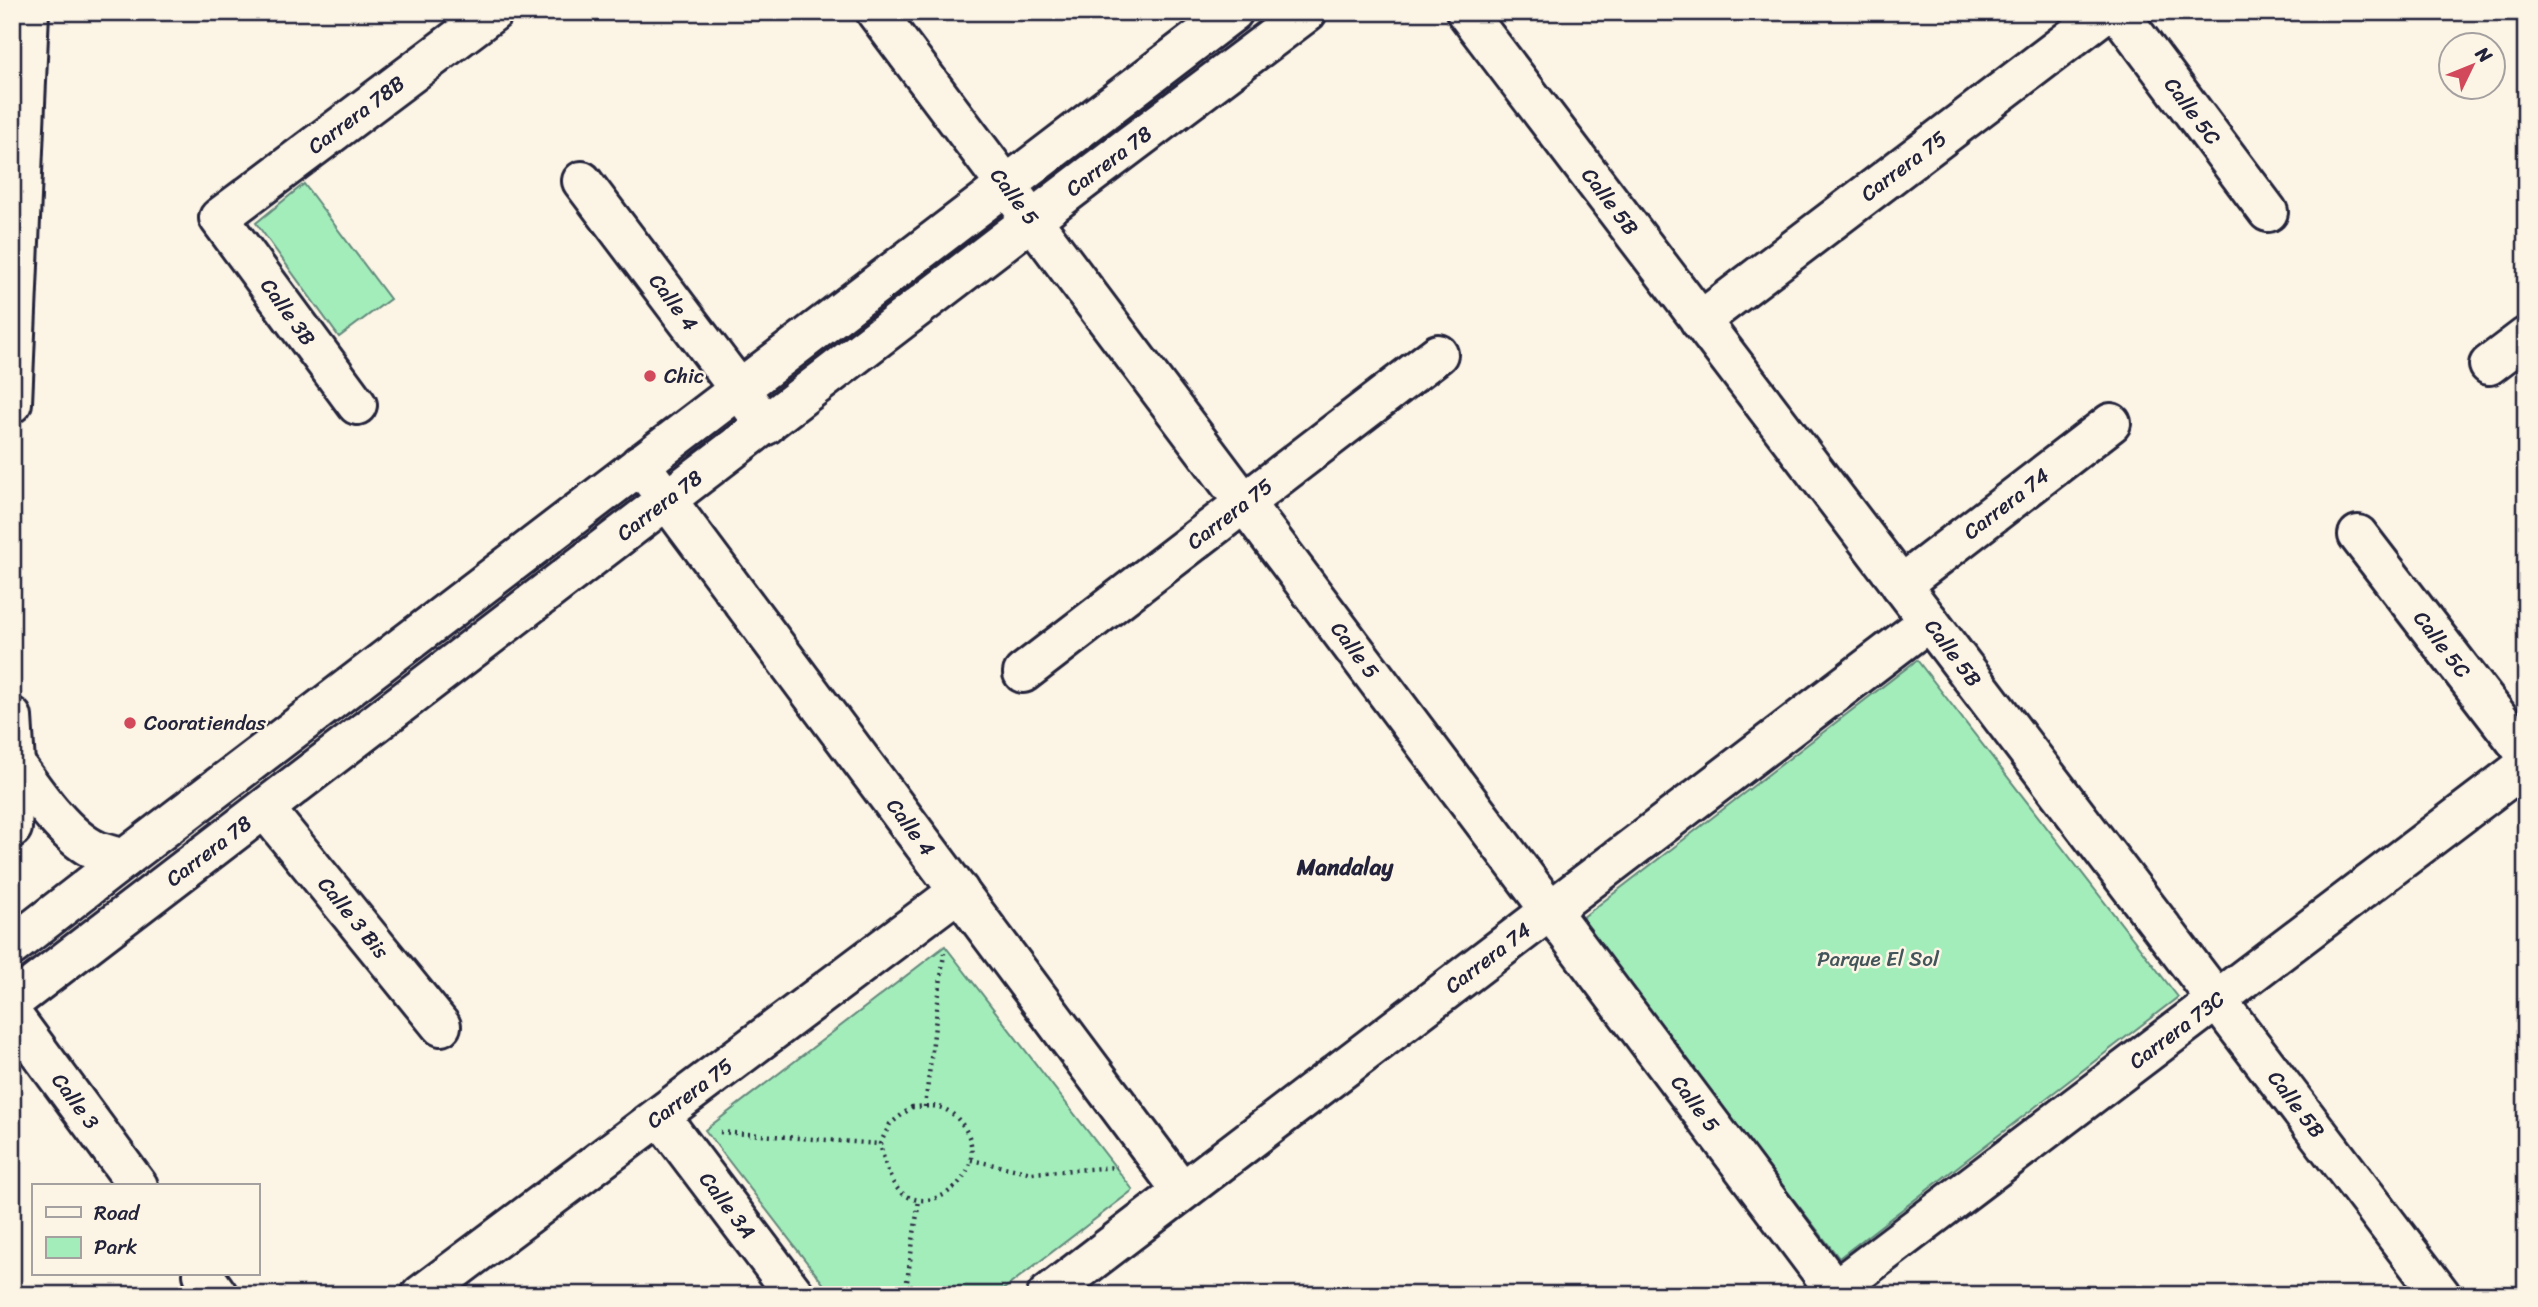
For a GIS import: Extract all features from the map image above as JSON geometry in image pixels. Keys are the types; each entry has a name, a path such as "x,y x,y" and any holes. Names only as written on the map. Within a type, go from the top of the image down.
{"street":[{"path":"12,403 29,12"},
{"name":"Calle 5","path":"876,12 1550,910 1831,1292"},
{"name":"Carrera 78","path":"12,946 1233,12"},
{"name":"Carrera 78","path":"12,1002 1307,12"},
{"name":"Calle 5B","path":"1466,12 2441,1295"},
{"name":"Carrera 75","path":"1700,321 2106,12"},
{"name":"Calle 5C","path":"2118,12 2268,212"},
{"name":"Carrera 78B","path":"219,218 471,19"},
{"name":"Calle 4","path":"582,181 766,425"},
{"name":"Calle 3B","path":"219,218 357,405"},
{"path":"2489,365 2526,337"},
{"name":"Carrera 75","path":"1023,673 1438,354"},
{"name":"Carrera 74","path":"1901,585 2111,423"},
{"name":"Calle 4","path":"640,464 1175,1181"},
{"name":"Calle 5C","path":"2358,535 2526,754"},
{"name":"Carrera 74","path":"1046,1295 1175,1181 1550,910 1929,621"},
{"path":"12,717 15,764 12,828"},
{"path":"15,764 32,789 81,840 96,850 124,859"},
{"name":"Carrera 73C","path":"1831,1292 2526,765"},
{"name":"Calle 3 Bis","path":"265,809 441,1026"},
{"name":"Carrera 75","path":"421,1295 959,891"},
{"name":"Calle 3","path":"12,1015 137,1184"},
{"name":"Calle 3A","path":"660,1116 795,1295"},
{"path":"204,1276 218,1295"}],"path":[{"path":"925,1107 945,946 959,891"},
{"path":"912,1107 939,1107 957,1116 971,1138 971,1160 961,1184 936,1198 919,1200 901,1193 888,1171 880,1144 890,1124 912,1107"},
{"path":"718,1132 880,1144"},
{"path":"971,1160 1032,1173 1115,1167 1175,1181"},
{"path":"905,1295 919,1200"}],"green space":[{"path":"304,184 390,299 339,337 256,223"},
{"name":"Parque El Sol","path":"1917,660 2178,997 1839,1258 1578,921"},
{"path":"945,946 1133,1190 996,1295 832,1295 705,1130"}],"place":[{"name":"Chic","path":"650,376"},
{"name":"Cooratiendas","path":"130,723"}],"district":[{"name":"Mandalay","path":"1345,867"}]}
